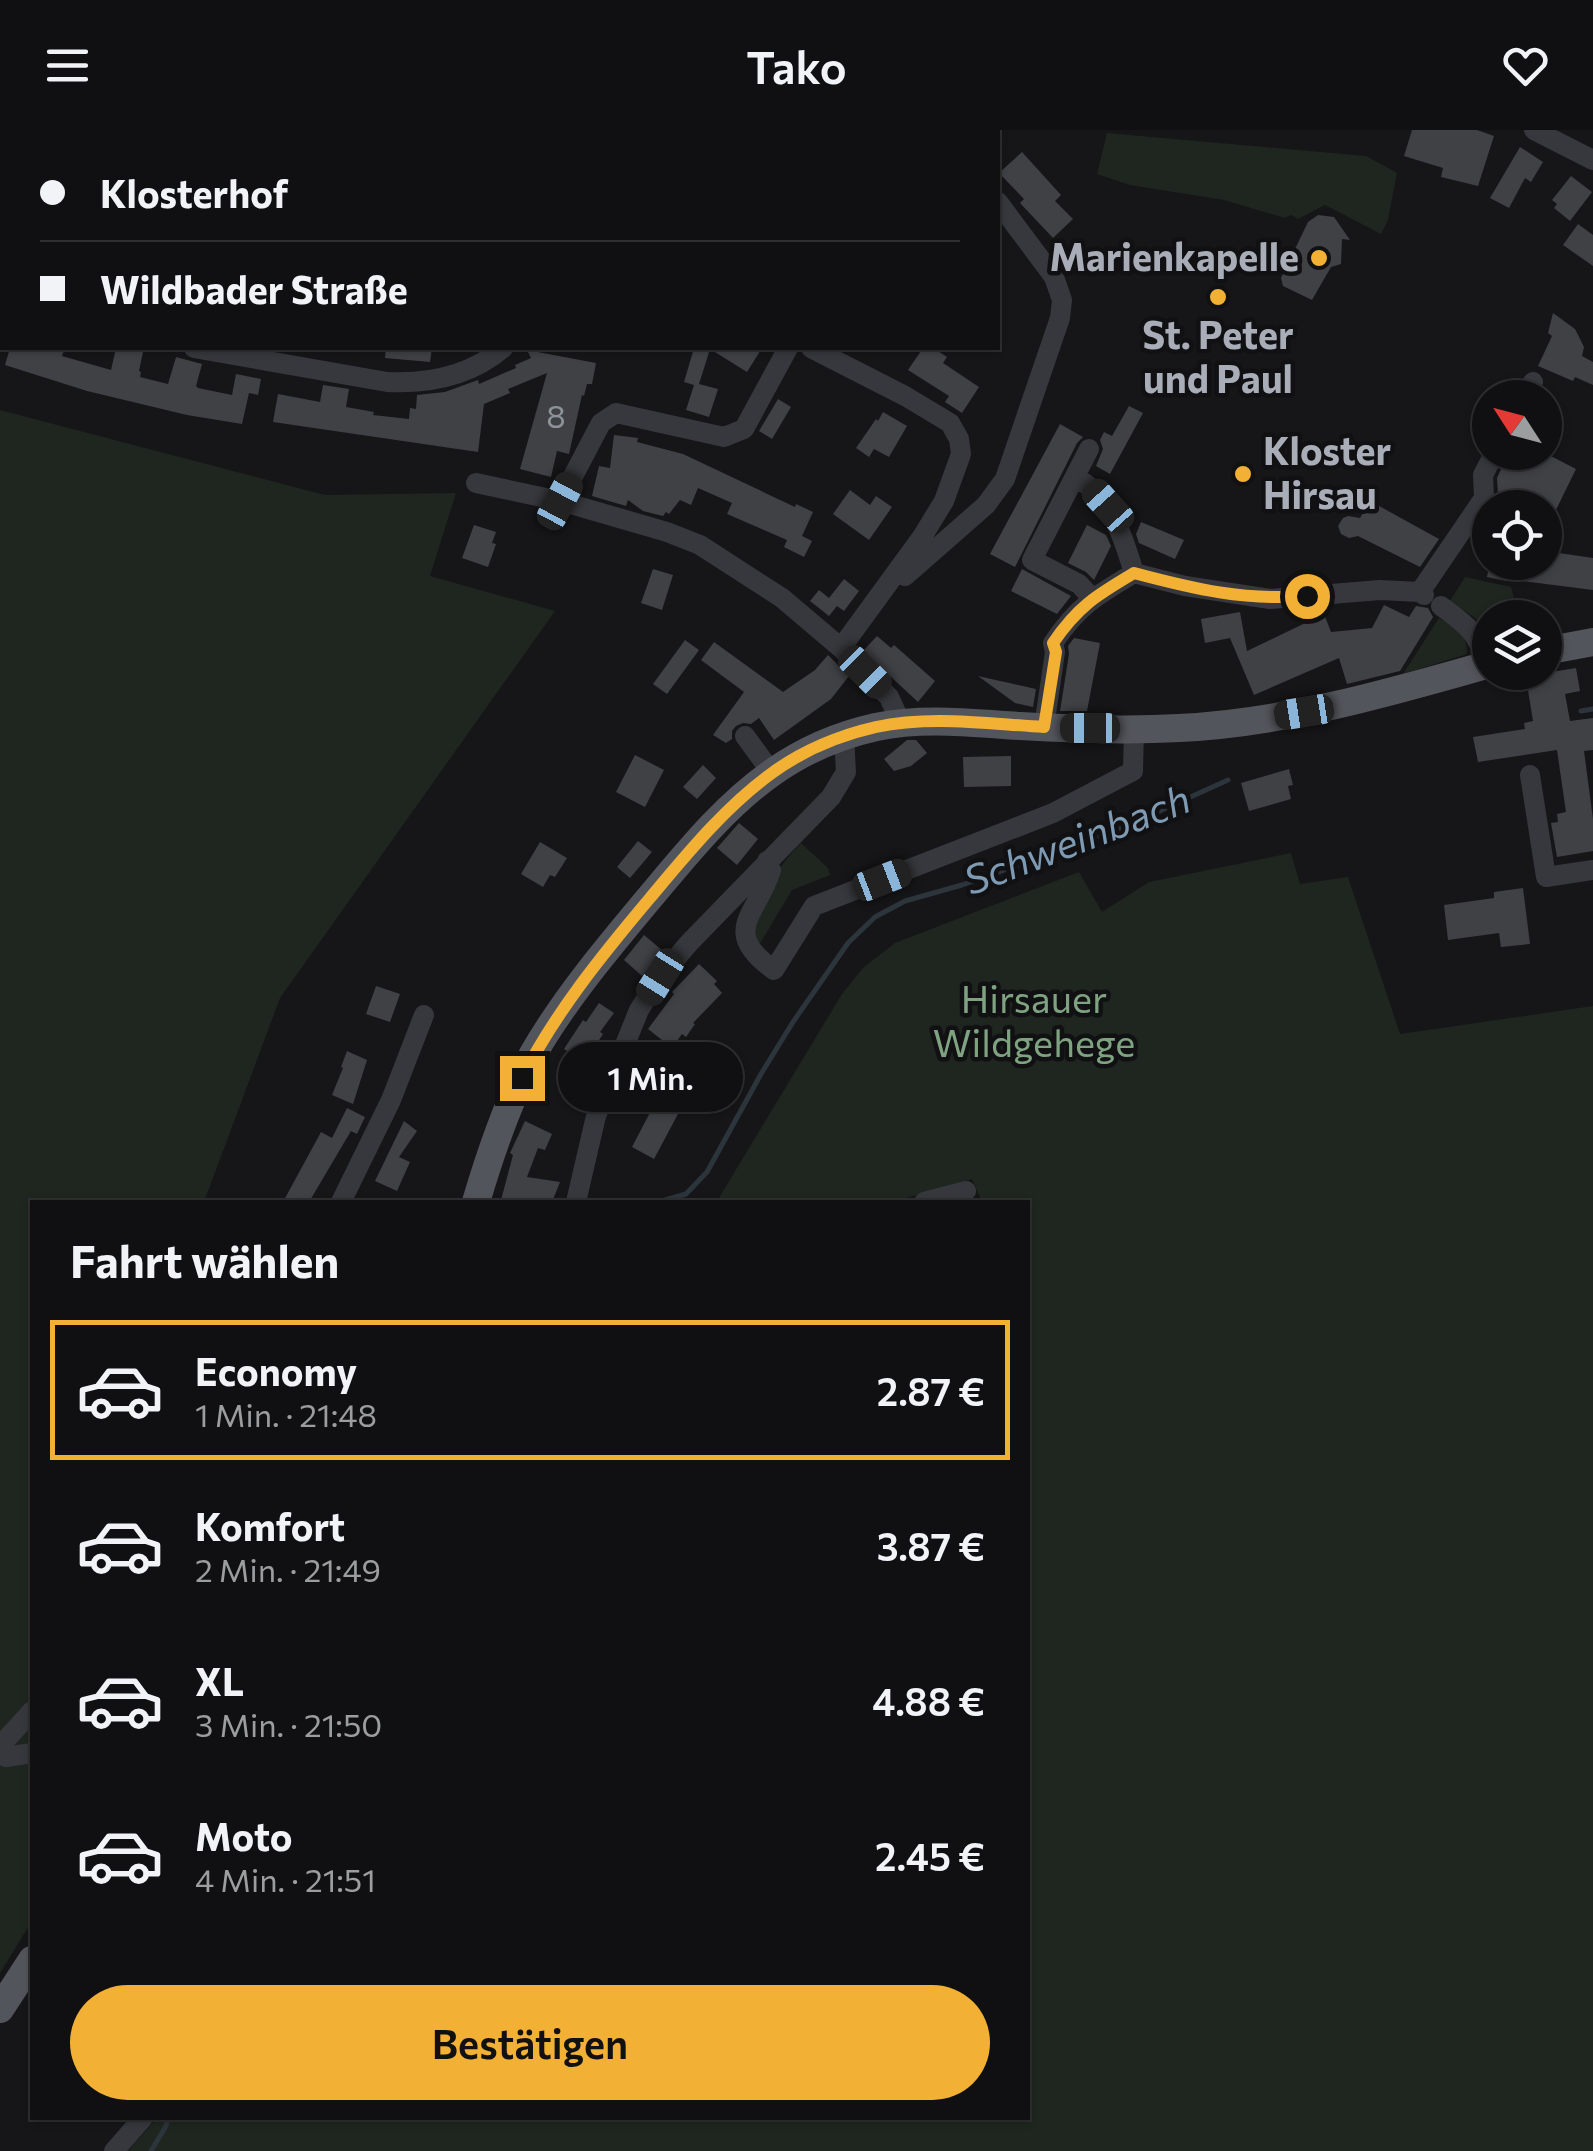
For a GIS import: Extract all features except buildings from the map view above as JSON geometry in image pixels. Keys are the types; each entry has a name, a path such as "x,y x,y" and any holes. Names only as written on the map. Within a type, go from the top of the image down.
{"main road":[{"path":"1562,647 1593,642"},
{"path":"477,1200 508,1104 534,1053 566,1005 688,852 772,773 810,750 874,727 900,723 1134,729 1221,725 1304,712 1472,669"},
{"path":"0,2009 30,1963"}],"street":[{"path":"1534,130 1593,160"},
{"path":"898,573 905,576 958,531 986,505 1005,479 1060,318 1062,300 1054,277 1000,205"},
{"path":"205,350 414,384 452,376 487,362 502,350"},
{"path":"560,501 601,423 616,413 724,437 744,428 787,350"},
{"path":"815,350 950,423 962,454 944,501 898,573 841,648"},
{"path":"1089,449 1032,560 1079,584 1092,598"},
{"path":"1428,597 1484,498 1486,470"},
{"path":"1075,477 1088,483 1108,506 1125,541 1134,573"},
{"path":"476,483 560,501 700,545 782,598 841,648 889,697 900,723"},
{"path":"1044,727 1056,652 1053,643 1070,618 1092,598 1134,573 1184,586 1270,598 1380,590 1428,597 1472,629"},
{"path":"767,861 771,870 768,880 746,926 755,956 774,970 814,906 1053,813 1133,772 1134,729"},
{"path":"745,736 772,773"},
{"path":"576,1200 596,1116 639,1010 689,943 831,796 846,772 844,737"},
{"path":"1530,775 1546,876 1593,870"},
{"path":"342,1200 391,1100 424,1014"},
{"path":"932,1200 966,1191"},
{"path":"30,1713 0,1748 6,1757 30,1753"},
{"path":"114,2151 141,2120"}],"green space":[{"path":"1107,133 1366,156 1397,173 1388,220 1381,234 1325,205 1298,219 1291,215 1285,218 1224,200 1130,185 1097,174"},
{"path":"0,410 325,495 456,493 430,576 555,611 280,998 205,1200 30,1200 30,1924 0,1973"},
{"path":"1465,577 1511,587 1514,600 1472,600 1472,616 1450,601"},
{"path":"1439,618 1463,635 1467,654 1403,674"},
{"path":"801,843 828,868 830,875 792,890 758,947 755,920 759,906 782,864"},
{"name":"Hirsauer Wildgehege","path":"1291,853 1300,884 1348,877 1400,1034 1593,1006 1593,2151 128,2151 155,2120 1030,2120 1030,1200 981,1200 972,1179 899,1200 718,1200 842,994 863,968 895,943 1079,872 1102,912 1149,882"}],"waterway":[{"name":"Schweinbach","path":"1581,711 1593,709"},
{"name":"Schweinbach","path":"665,1200 686,1194 707,1172 793,1022 848,943 875,917 905,901 962,885 1122,828 1228,780"},
{"name":"Schweinbach","path":"151,2151 168,2120"}],"place":[{"name":"Marienkapelle","path":"1319,258"},
{"name":"St. Peter und Paul","path":"1218,297"},
{"name":"Kloster Hirsau","path":"1243,474"}],"route":[{"path":"522,1078 566,1005 613,942 688,852 772,773 810,750 874,727 938,721 1044,727 1056,652 1053,643 1070,618 1092,598 1134,573 1237,595 1307,596"}]}
